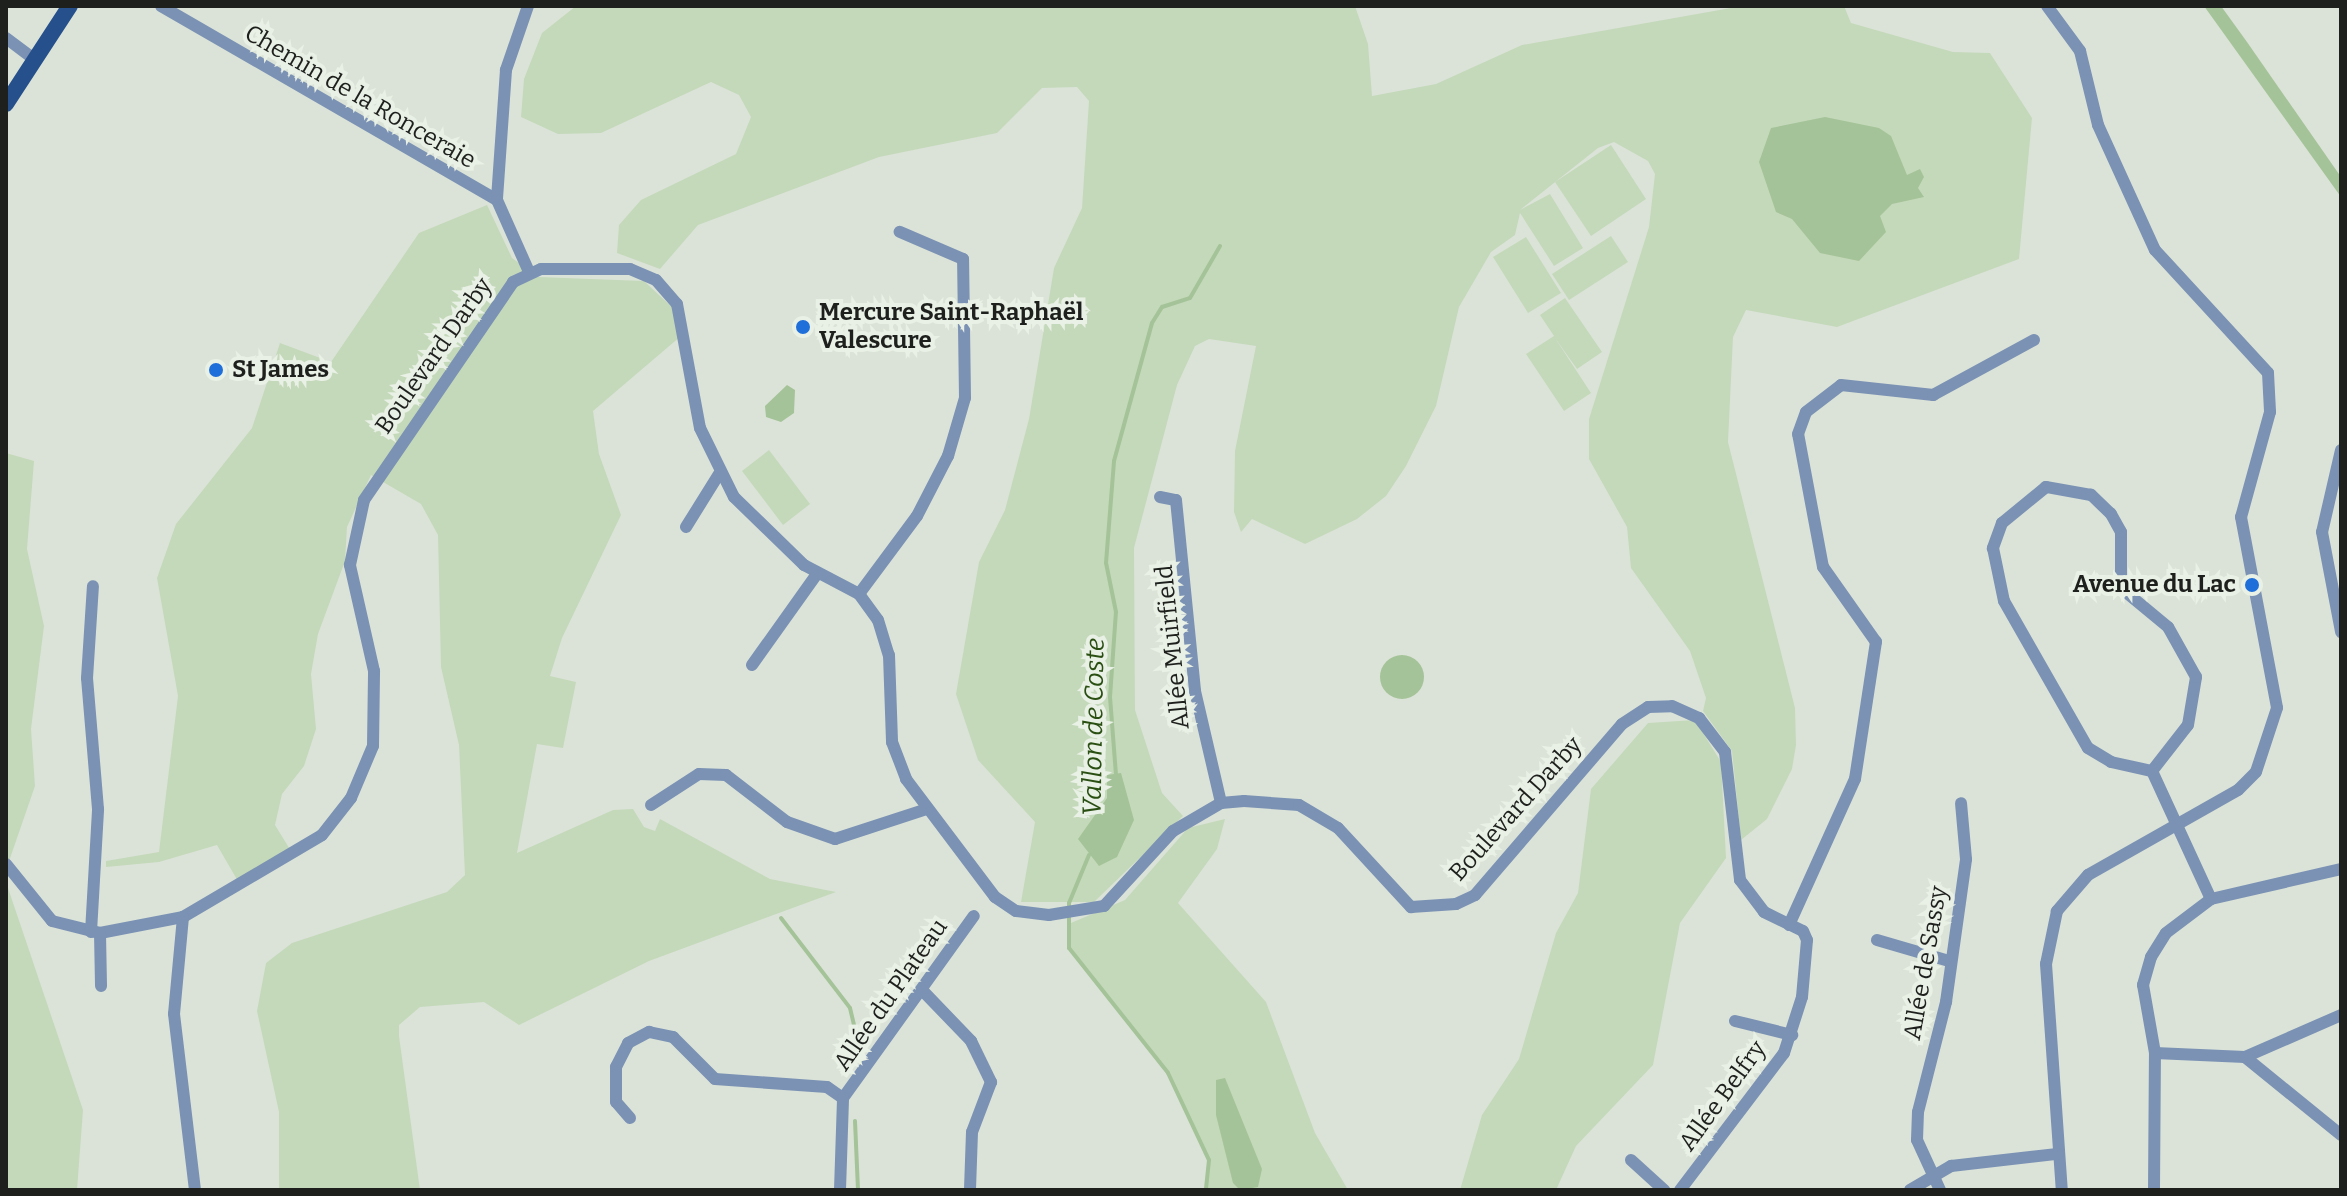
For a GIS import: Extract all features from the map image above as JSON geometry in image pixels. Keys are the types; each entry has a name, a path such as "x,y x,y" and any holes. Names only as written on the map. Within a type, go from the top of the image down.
{"main road":[{"path":"6,104 70,6"}],"street":[{"name":"Chemin de la Ronceraie","path":"161,6 497,200"},
{"path":"528,6 506,70 497,200 529,272"},
{"path":"2050,8 2080,51 2098,125 2155,250 2255,351 2271,382 2270,412 2241,517 2277,708 2256,772 2218,808 2088,875 2050,930 2057,1154 2062,1190"},
{"path":"6,38 35,60"},
{"path":"900,232 963,259 965,398 948,456 917,516 859,594 887,646 892,742 927,809 995,897 1016,911 1049,915 1104,906 1173,831 1221,803"},
{"name":"Boulevard Darby","path":"6,864 52,921 95,932 183,917 293,857 351,798 373,746 377,699 353,592 351,538 382,469 486,317 529,272 630,269 668,291 681,321 700,428 719,474 755,522 817,574 859,594"},
{"path":"1789,925 1855,779 1876,642 1823,567 1798,434 1806,412 1841,385 1933,395 2034,340"},
{"path":"2341,450 2325,496 2341,632"},
{"path":"686,527 719,474"},
{"path":"2046,487 2091,495 2111,514 2121,532 2121,588 2168,627 2196,677 2188,725 2152,771 2111,762 2088,748 2004,601 1993,548 2002,523 2046,487"},
{"name":"Allée Muirfield","path":"1160,497 1176,500 1195,691 1221,803"},
{"path":"752,665 817,574"},
{"path":"93,586 87,678 98,809 95,932 101,986"},
{"name":"Boulevard Darby","path":"1221,803 1299,805 1338,828 1411,907 1456,904 1475,895 1622,724 1648,707 1672,706 1699,718 1725,752 1740,880 1764,912 1803,931"},
{"path":"2152,771 2176,830 2211,899"},
{"path":"651,805 699,774 726,775 787,822 835,839 927,809"},
{"name":"Allée de Sassy","path":"1940,1190 1917,1140 1918,1112 1966,859 1961,803"},
{"path":"2154,1190 2155,1053 2143,985 2151,957 2166,933 2211,899 2341,869"},
{"name":"Allée du Plateau","path":"843,1098 974,916"},
{"path":"183,917 174,1014 195,1190"},
{"name":"Allée Belfry","path":"1680,1190 1758,1092 1792,1035 1802,997 1803,931"},
{"path":"1877,940 1949,961"},
{"path":"922,990 971,1041 991,1082 972,1132 970,1190"},
{"path":"2155,1053 2245,1057 2341,1015"},
{"path":"1735,1021 1792,1035"},
{"path":"630,1118 616,1102 616,1067 628,1043 649,1032 673,1037 715,1079 827,1087 843,1098 840,1190"},
{"path":"2245,1057 2341,1135"},
{"path":"1910,1190 1931,1175 1991,1157 2057,1154"},
{"path":"1631,1160 1664,1190"}],"shaded area":[{"path":"576,6 1355,6 1368,44 1372,96 1436,84 1522,45 1742,6 1844,6 1851,23 1953,52 1990,53 2032,118 2019,259 1837,327 1746,310 1733,337 1728,442 1795,708 1796,745 1792,769 1767,819 1741,840 1732,751 1703,711 1706,698 1690,651 1631,568 1627,527 1589,459 1589,419 1649,227 1655,174 1648,161 1614,142 1598,148 1520,210 1550,194 1583,248 1554,266 1520,213 1515,235 1491,252 1459,307 1436,406 1406,466 1386,496 1357,519 1305,544 1252,519 1241,532 1234,512 1235,451 1256,346 1209,339 1195,346 1177,385 1134,548 1135,710 1162,793 1183,816 1094,902 1021,902 1035,822 978,760 956,694 979,562 1005,510 1029,419 1054,268 1082,208 1089,101 1077,87 1042,88 997,133 879,157 698,225 660,269 617,253 619,225 641,200 736,154 751,117 739,95 711,82 601,133 558,134 521,117 524,79 542,33"},
{"path":"2204,6 2221,6 2247,42 2341,177 2341,197"},
{"path":"1825,117 1879,128 1891,136 1907,175 1920,169 1924,177 1918,188 1924,197 1892,204 1880,216 1886,232 1859,261 1820,253 1792,219 1776,212 1759,162 1771,128"},
{"path":"1611,145 1646,199 1591,236 1555,182"},
{"path":"487,205 512,258 538,277 644,281 674,309 681,336 593,411 599,454 621,515 562,638 550,676 576,682 563,748 537,744 517,853 613,810 633,809 644,827 655,831 660,819 770,879 836,892 649,961 519,1025 484,1002 420,1007 399,1025 399,1036 420,1190 279,1190 279,1112 257,1011 266,963 292,943 447,892 465,875 459,745 441,667 438,535 421,504 371,475 347,527 345,561 318,634 311,674 316,729 304,766 282,794 275,825 291,851 239,883 217,845 159,862 106,867 106,861 159,852 178,696 157,578 176,524 252,428 280,343 331,362 419,233"},
{"path":"1611,236 1628,262 1569,300 1552,274"},
{"path":"1526,237 1561,293 1528,313 1493,257"},
{"path":"1565,298 1602,352 1577,369 1555,338 1591,393 1564,411 1526,354 1554,336 1540,315"},
{"path":"787,385 795,390 794,413 781,422 766,417 765,406"},
{"path":"769,450 810,504 783,525 742,471"},
{"path":"6,453 34,461 27,549 44,626 31,729 35,786 6,870"},
{"path":"1402,655 1417,662 1424,677 1417,692 1402,699 1387,692 1380,677 1387,662"},
{"path":"1695,720 1721,762 1726,858 1680,923 1653,1065 1576,1146 1556,1190 1460,1190 1482,1115 1519,1059 1556,933 1578,893 1591,789 1648,723"},
{"path":"1121,773 1134,820 1117,857 1099,866 1078,839 1107,798 1107,775"},
{"path":"1225,819 1217,849 1178,903 1266,1002 1315,1133 1348,1190 1206,1190 1209,1160 1168,1073 1069,948 1071,923 1125,900 1188,828"},
{"path":"6,882 83,1110 77,1190 6,1190"},
{"path":"1225,1078 1262,1169 1258,1187 1240,1190 1233,1183 1216,1115 1216,1080"}],"waterway":[{"name":"Vallon de Coste","path":"1116,775 1110,697 1116,612 1106,563 1114,461 1152,323 1162,307 1190,298 1220,246"},
{"name":"Vallon de Coste","path":"1089,855 1069,903 1069,948 1168,1073 1209,1160 1206,1190"},
{"path":"781,918 850,1008 863,1063"},
{"path":"855,1121 858,1190"}],"place":[{"name":"Mercure Saint-Raphaël Valescure","path":"803,327"},
{"name":"St James","path":"216,370"},
{"name":"Avenue du Lac","path":"2252,585"}]}
